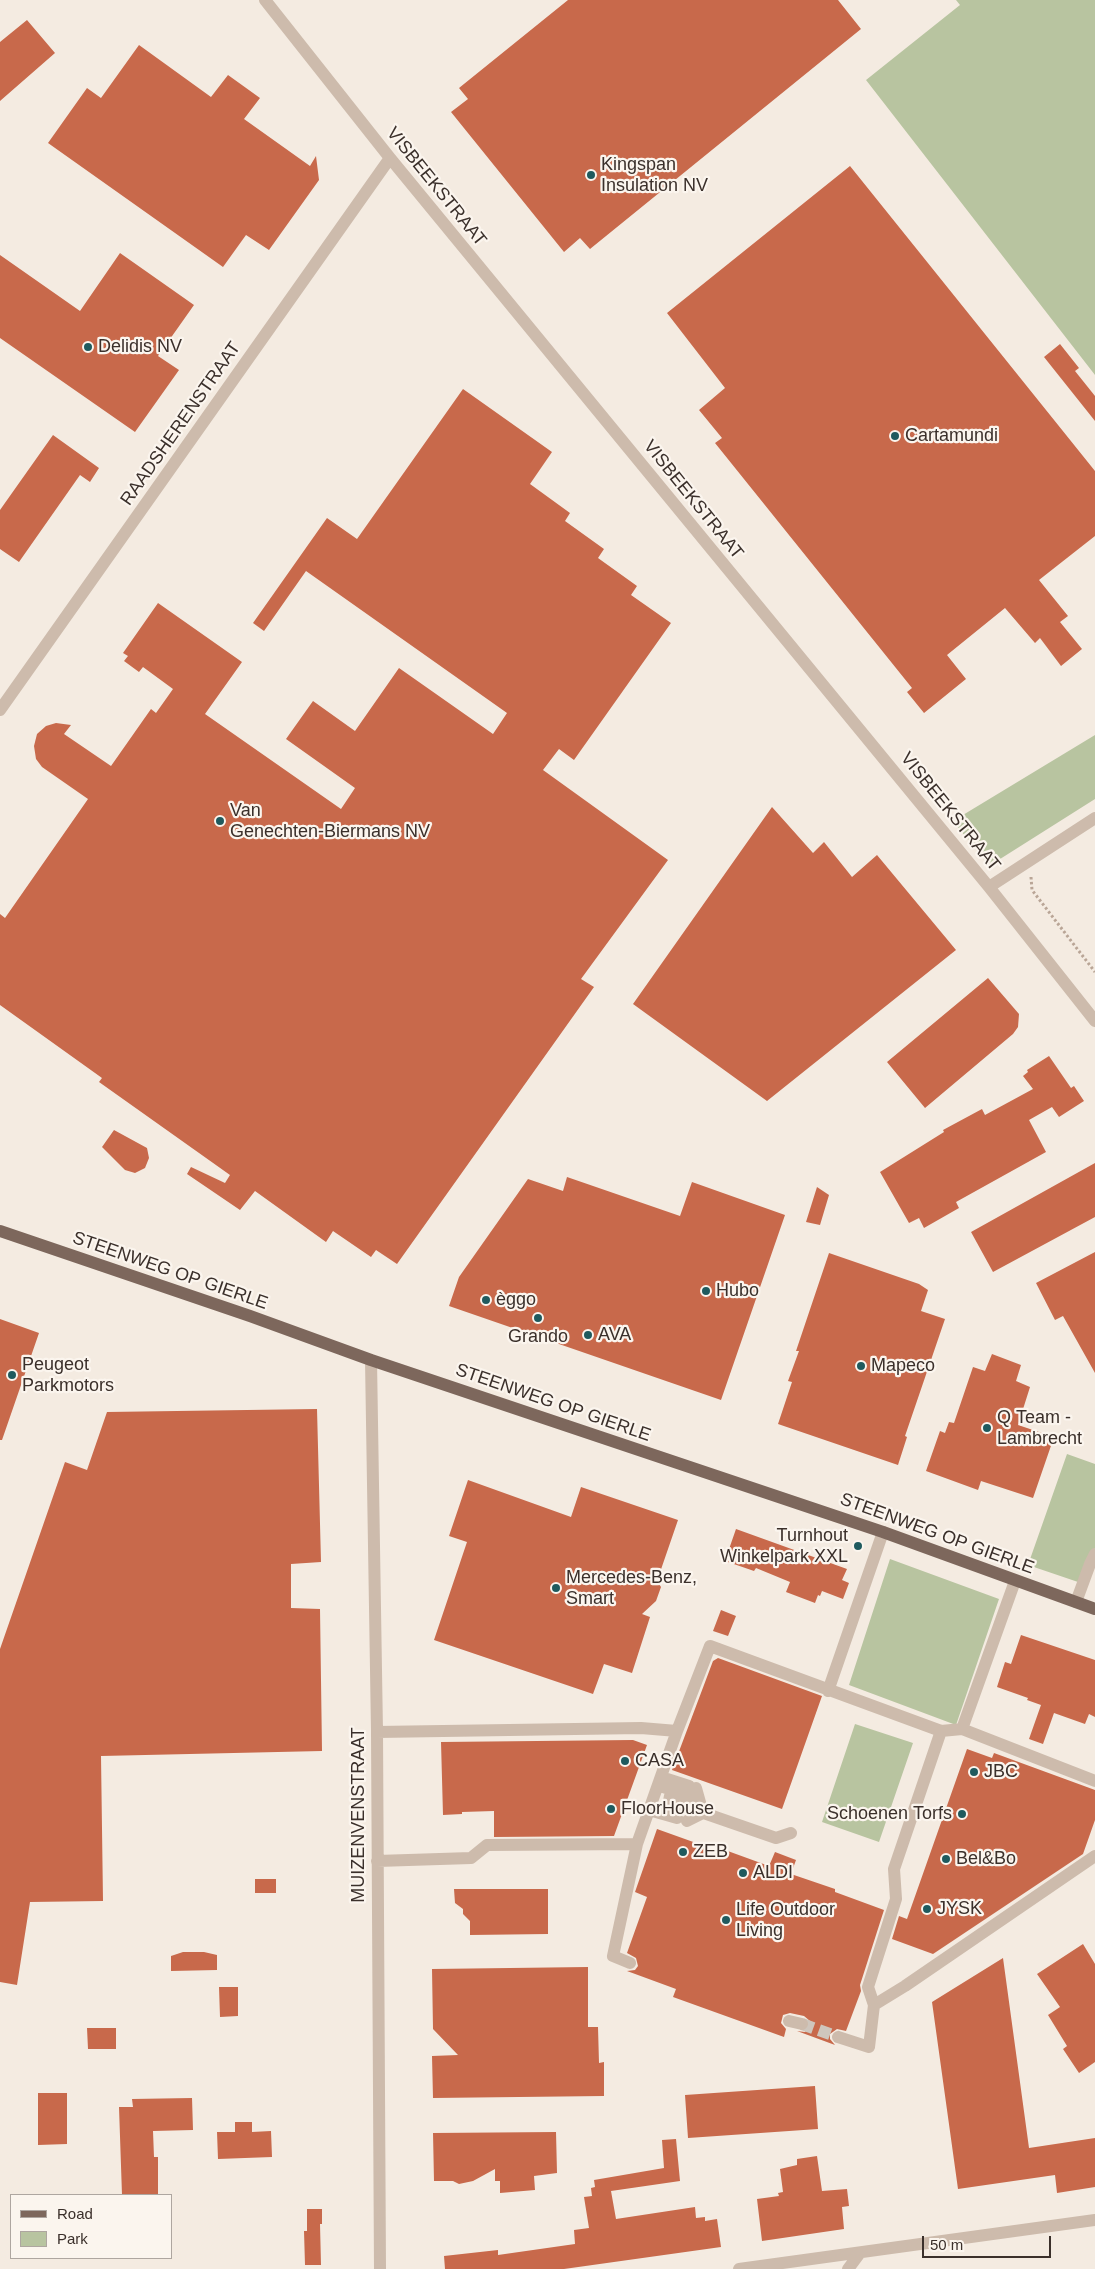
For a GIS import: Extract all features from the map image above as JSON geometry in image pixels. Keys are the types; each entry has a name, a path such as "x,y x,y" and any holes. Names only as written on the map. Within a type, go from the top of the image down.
{"main road":[{"name":"STEENWEG OP GIERLE","path":"0,1230 371,1360 883,1532 1095,1609"}],"street":[{"name":"VISBEEKSTRAAT","path":"265,0 390,158 989,887 1095,1021"},
{"name":"RAADSHERENSTRAAT","path":"0,710 390,158"},
{"path":"989,887 1095,818"},
{"name":"MUIZENVENSTRAAT","path":"371,1360 377,1732 380,2269"},
{"path":"828,1691 883,1532"},
{"path":"1076,1602 1095,1554"},
{"path":"962,1729 1015,1580"},
{"path":"630,1963 613,1956 637,1844 677,1731 710,1646 941,1731 962,1729 1095,1781"},
{"path":"377,1732 641,1728 677,1731"},
{"path":"838,2037 870,2048 874,2005 868,1987 896,1899 894,1869 941,1731"},
{"path":"660,1781 693,1787 703,1813"},
{"path":"660,1781 694,1798 692,1802 670,1796 669,1801 776,1838 791,1833"},
{"path":"650,1810 682,1820 703,1813"},
{"path":"377,1861 471,1858 487,1845 637,1844"},
{"path":"874,2005 905,1986 1095,1856"},
{"path":"789,2020 802,2024"},
{"path":"739,2269 1095,2220"},
{"path":"848,2269 860,2252"},
{"path":"799,2260 810,2269"}],"path":[{"path":"1035,871 1030,882 1032,890 1095,972"}],"green space":[{"path":"956,0 1095,0 1095,375 866,80 960,5"},
{"path":"1095,735 1095,799 989,866 953,821"},
{"path":"1067,1454 1095,1464 1095,1548 1090,1553 1078,1582 1028,1565"},
{"path":"890,1559 999,1599 956,1725 849,1685"},
{"path":"855,1724 913,1743 879,1842 822,1822"}],"building":[{"name":"Kingspan Insulation NV","path":"568,0 838,0 861,29 590,249 580,238 564,252 451,112 468,99 459,88"},
{"path":"27,20 55,53 0,101 0,42"},
{"path":"139,45 211,97 228,75 260,98 244,119 310,166 316,156 319,180 269,250 246,235 223,267 48,143 87,88 101,98"},
{"name":"Cartamundi","path":"850,166 1095,471 1095,536 1039,580 1068,616 1060,622 1082,649 1061,666 1040,638 1035,643 1005,608 947,655 966,679 924,713 907,692 912,688 715,443 722,438 699,410 725,388 667,313"},
{"name":"Delidis NV","path":"120,253 194,305 158,356 179,370 135,432 0,338 0,255 80,311"},
{"path":"1060,344 1079,368 1075,371 1095,396 1095,421 1044,357"},
{"name":"Van Genechten-Biermans NV","path":"463,389 552,452 530,484 570,513 565,521 604,549 598,558 637,586 631,595 671,623 574,760 559,749 543,770 668,860 581,979 594,987 397,1264 376,1250 371,1257 333,1231 326,1242 255,1191 240,1210 187,1174 191,1167 225,1183 230,1175 99,1082 102,1078 0,1005 0,914 5,918 88,799 42,767 36,759 34,746 37,734 46,726 56,723 71,725 64,734 111,766 151,709 156,713 173,689 143,667 139,672 124,661 128,656 123,653 158,603 242,662 205,714 341,809 355,788 286,739 313,701 355,731 399,668 493,734 507,713 306,571 264,631 253,623 327,518 357,539"},
{"path":"53,435 99,468 90,482 80,475 19,562 0,549 0,510"},
{"path":"772,807 813,853 824,842 852,877 877,855 956,950 767,1101 633,1004"},
{"path":"988,978 1019,1014 1018,1027 1013,1034 925,1108 887,1062"},
{"path":"1049,1056 1071,1088 1074,1086 1084,1101 1059,1117 1052,1107 1029,1120 1046,1152 956,1202 959,1208 924,1228 919,1218 909,1223 880,1172 944,1132 943,1130 982,1109 985,1115 1033,1089 1023,1076 1028,1072 1027,1070"},
{"path":"114,1130 147,1148 149,1158 145,1168 135,1173 125,1170 102,1147"},
{"path":"1095,1163 1095,1217 993,1272 971,1232"},
{"path":"567,1177 680,1216 692,1182 785,1215 721,1400 449,1306 459,1277 528,1179 563,1191"},
{"path":"817,1187 829,1195 820,1225 806,1222"},
{"path":"1095,1252 1095,1373 1063,1316 1055,1320 1036,1283"},
{"name":"Mapeco","path":"829,1253 919,1284 928,1290 921,1311 945,1319 905,1436 907,1437 898,1465 778,1424 792,1382 788,1381 799,1351 796,1351"},
{"name":"Peugeot Parkmotors","path":"0,1319 39,1333 2,1440 0,1440"},
{"name":"Q Team - Lambrecht","path":"992,1354 1021,1365 1016,1381 1030,1387 1018,1425 1054,1437 1033,1498 981,1481 978,1490 926,1471 940,1431 945,1433 949,1422 954,1423 973,1367 985,1371"},
{"path":"317,1409 321,1562 291,1564 291,1608 320,1609 322,1751 101,1756 103,1901 30,1902 17,1985 0,1982 0,1649 65,1462 87,1470 107,1412"},
{"name":"Mercedes-Benz, Smart","path":"468,1480 571,1517 581,1487 678,1520 657,1581 661,1587 656,1601 642,1614 650,1617 632,1673 604,1664 593,1694 434,1640 467,1542 449,1536"},
{"path":"736,1529 847,1569 842,1580 849,1583 843,1599 822,1591 815,1603 786,1592 790,1582 756,1568 754,1571 728,1562 731,1553 728,1552"},
{"path":"721,1610 736,1616 728,1636 713,1631"},
{"path":"1021,1635 1095,1660 1095,1717 1089,1714 1085,1724 1054,1713 1043,1744 1029,1739 1041,1705 1027,1700 1028,1698 997,1687 1005,1662 1011,1664"},
{"path":"718,1658 822,1696 782,1809 672,1770 713,1661"},
{"path":"633,1740 647,1745 614,1836 494,1837 494,1811 462,1812 462,1814 443,1815 441,1742"},
{"path":"967,1749 992,1758 994,1753 1095,1790 1095,1820 1083,1854 933,1954 892,1939 899,1916 907,1919"},
{"path":"657,1829 724,1853 725,1850 769,1866 775,1852 796,1860 791,1874 835,1889 835,1892 884,1910 860,1985 861,1991 846,2031 837,2029 830,2034 830,2039 835,2045 797,2031 805,2032 810,2026 810,2021 804,2016 790,2013 783,2015 781,2023 786,2029 784,2037 673,1997 676,1989 627,1971 635,1970 638,1966 636,1958 627,1953 647,1897 635,1892"},
{"path":"255,1879 276,1879 276,1893 255,1893"},
{"path":"454,1889 548,1889 548,1934 470,1935 470,1921 463,1914 463,1909 455,1903"},
{"path":"1083,1944 1095,1964 1095,2062 1079,2073 1063,2049 1067,2046 1048,2015 1060,2007 1037,1974"},
{"path":"183,1952 204,1952 217,1955 217,1970 171,1971 171,1956"},
{"path":"1003,1958 1029,2148 1095,2138 1095,2187 1057,2193 1055,2175 958,2189 932,2002"},
{"path":"588,1967 588,2027 598,2027 599,2063 604,2062 604,2096 433,2098 432,2056 458,2055 433,2029 432,1969"},
{"path":"219,1987 238,1987 238,2016 220,2017"},
{"path":"87,2028 116,2028 116,2049 88,2049"},
{"path":"815,2086 818,2129 688,2138 685,2095"},
{"path":"38,2093 67,2093 67,2144 38,2145"},
{"path":"192,2098 193,2130 153,2131 154,2157 158,2157 158,2194 122,2194 119,2107 133,2107 132,2099"},
{"path":"235,2122 252,2122 252,2132 271,2131 272,2157 218,2159 217,2132 235,2132"},
{"path":"556,2132 557,2173 534,2176 535,2190 500,2193 500,2181 495,2181 495,2169 473,2181 459,2184 453,2181 434,2181 433,2133"},
{"path":"676,2139 680,2181 611,2191 616,2219 695,2207 696,2218 705,2217 705,2221 717,2219 721,2247 564,2269 445,2269 444,2256 498,2250 498,2255 575,2244 574,2230 589,2228 584,2197 592,2196 591,2188 595,2187 594,2180 664,2168 662,2140"},
{"path":"817,2156 822,2191 847,2189 849,2206 842,2207 844,2229 762,2241 757,2199 779,2196 778,2193 783,2192 780,2169 797,2165 797,2159"},
{"path":"307,2209 322,2209 322,2224 320,2224 321,2265 305,2265 304,2231 307,2231"}],"tunnel":[{"path":"802,2024 838,2037"}],"place":[{"name":"Kingspan Insulation NV","path":"591,175"},
{"name":"Delidis NV","path":"88,347"},
{"name":"Cartamundi","path":"895,436"},
{"name":"Van Genechten-Biermans NV","path":"220,821"},
{"name":"Hubo","path":"706,1291"},
{"name":"èggo","path":"486,1300"},
{"name":"Grando","path":"538,1318"},
{"name":"AVA","path":"588,1335"},
{"name":"Mapeco","path":"861,1366"},
{"name":"Peugeot Parkmotors","path":"12,1375"},
{"name":"Q Team - Lambrecht","path":"987,1428"},
{"name":"Turnhout Winkelpark XXL","path":"858,1546"},
{"name":"Mercedes-Benz, Smart","path":"556,1588"},
{"name":"CASA","path":"625,1761"},
{"name":"JBC","path":"974,1772"},
{"name":"FloorHouse","path":"611,1809"},
{"name":"Schoenen Torfs","path":"962,1814"},
{"name":"ZEB","path":"683,1852"},
{"name":"Bel&Bo","path":"946,1859"},
{"name":"ALDI","path":"743,1873"},
{"name":"JYSK","path":"927,1909"},
{"name":"Life Outdoor Living","path":"726,1920"}]}
